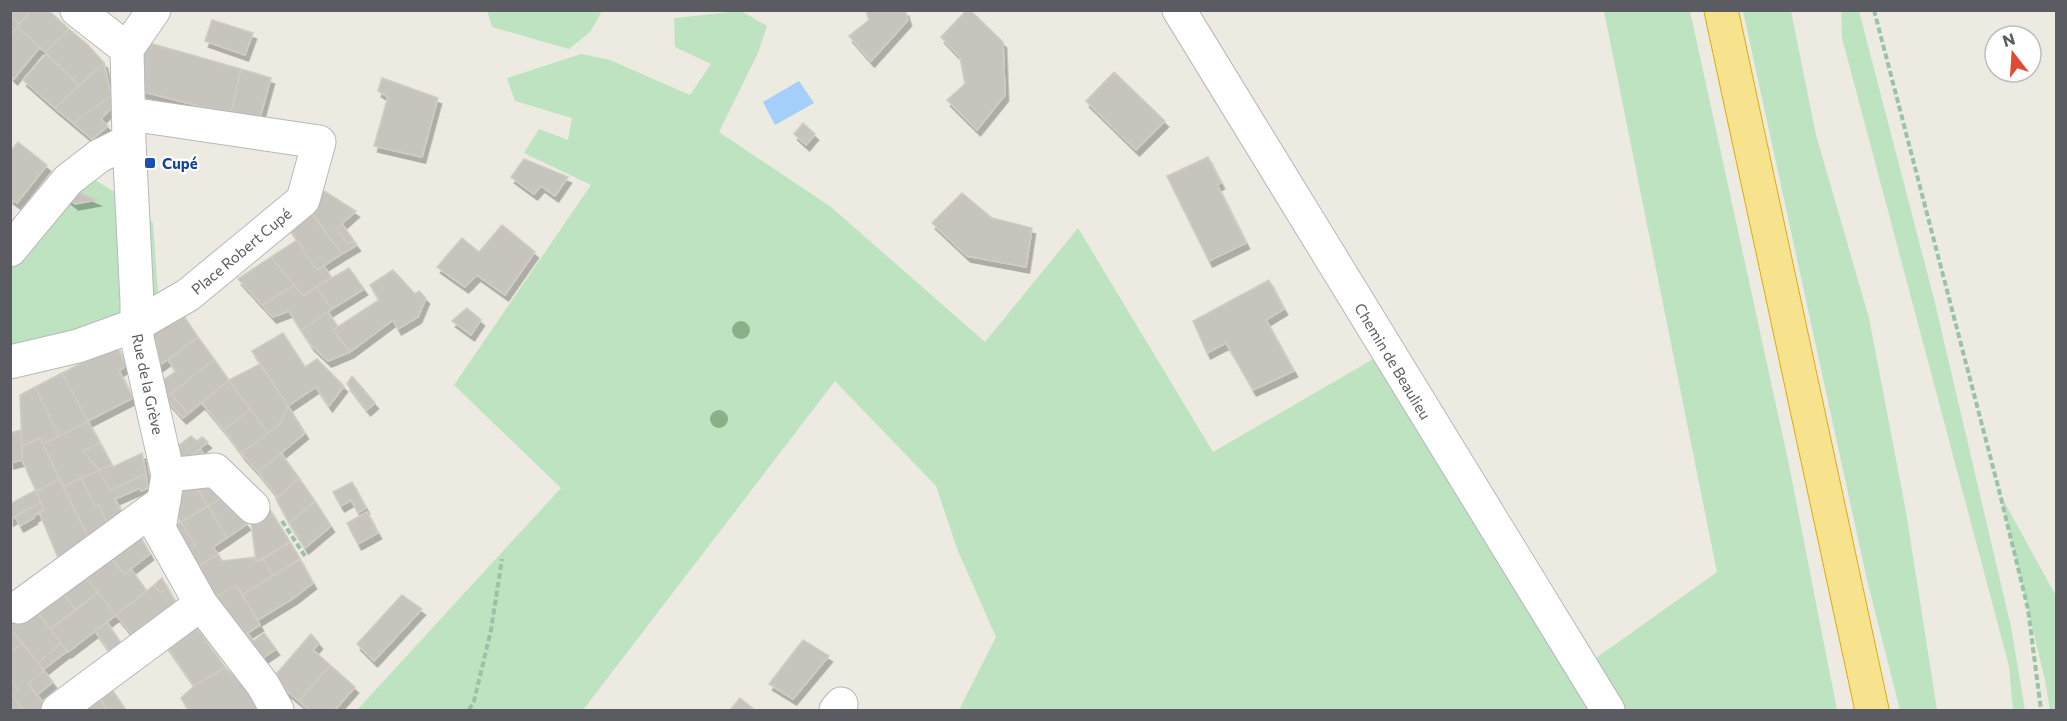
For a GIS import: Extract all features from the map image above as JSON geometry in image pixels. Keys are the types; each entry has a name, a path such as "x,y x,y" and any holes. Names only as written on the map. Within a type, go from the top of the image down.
{"highway":[{"path":"1721,10 1871,705"}],"street":[{"path":"77,10 127,49 154,10"},
{"name":"Chemin de Beaulieu","path":"1179,10 1608,711"},
{"name":"Rue de la Grève","path":"127,49 137,338 166,488 159,529 201,604 262,685 277,711"},
{"path":"10,250 68,180 99,156 129,128"},
{"name":"Place Robert Cupé","path":"10,362 78,346 136,325 188,296 303,200 319,142 129,128"},
{"path":"19,607 166,488 215,470 253,507"},
{"path":"58,711 201,604"}],"path":[{"path":"1874,10 2025,597 2041,711"},
{"path":"469,711 474,701 491,630 502,559"}],"green space":[{"path":"487,10 602,11 590,32 569,49 492,27"},
{"path":"741,11 767,26 758,53 719,132 831,207 985,342 1078,228 1213,452 1387,351 1582,668 1717,572 1604,11 1690,11 1788,460 1837,710 959,710 996,637 958,551 936,486 835,381 583,710 357,710 561,488 454,385 591,185 524,153 539,129 568,140 572,118 515,101 507,78 581,54 610,60 690,95 711,64 675,47 674,18"},
{"path":"1743,11 1791,11 1816,135 1869,318 1906,512 1937,710 1900,710 1867,580"},
{"path":"1841,11 1859,11 1934,299 2011,627 2025,710 2013,710 2009,666 1842,38"},
{"path":"81,171 133,204 153,223 158,294 136,325 11,352 11,250"},
{"path":"2000,494 2056,596 2056,710 2050,710 2045,680"}],"water":[{"path":"799,81 814,103 775,125 763,102"}],"building":[{"path":"10,10 31,10 20,24 10,16"},
{"path":"31,10 48,10 69,29 45,52 17,27"},
{"path":"866,10 905,10 908,20 871,61 849,36 869,20"},
{"path":"967,10 970,10 1003,42 1005,95 977,130 947,100 965,84 960,57 941,37"},
{"path":"10,16 20,24 10,35"},
{"path":"212,20 253,33 245,55 205,41"},
{"path":"17,27 40,47 14,79 10,75 10,35"},
{"path":"69,29 104,63 79,85 45,52"},
{"path":"146,42 241,69 231,114 136,90"},
{"path":"46,54 79,85 55,108 23,80"},
{"path":"104,63 111,96 73,123 55,108"},
{"path":"241,69 271,78 259,121 231,114"},
{"path":"1114,72 1165,121 1136,150 1086,101"},
{"path":"382,78 438,98 422,157 374,146 388,97 378,91"},
{"path":"111,96 112,107 101,119 108,126 92,139 73,123"},
{"path":"803,123 815,134 806,145 794,134"},
{"path":"18,142 47,165 17,203 10,198 10,152"},
{"path":"1208,157 1221,183 1217,185 1246,243 1209,261 1167,176"},
{"path":"524,159 568,177 555,196 541,186 534,194 511,177"},
{"path":"74,186 83,194 97,200 75,204 65,196"},
{"path":"324,191 356,211 336,229 348,244 354,241 357,245 342,254 306,205"},
{"path":"962,193 992,218 1032,228 1026,267 967,256 932,223"},
{"path":"309,210 342,254 317,270 285,222"},
{"path":"342,224 354,241 348,244 336,229"},
{"path":"502,225 535,252 505,295 477,275 465,287 437,267 462,238 479,252"},
{"path":"297,240 317,270 324,266 331,277 303,296 271,257"},
{"path":"271,257 294,285 262,305 238,279"},
{"path":"349,268 364,289 332,309 316,287"},
{"path":"393,270 415,294 419,291 426,298 418,317 398,329 393,320 350,352 333,330 379,300 370,285"},
{"path":"1269,280 1284,309 1266,320 1294,371 1253,390 1226,343 1207,353 1193,321"},
{"path":"294,285 303,296 316,287 332,309 301,330 289,311 273,317 262,305"},
{"path":"467,308 481,320 471,335 452,321"},
{"path":"328,312 338,327 333,330 350,352 328,361 311,345 301,330"},
{"path":"183,315 198,337 156,368 152,336"},
{"path":"283,333 305,367 317,359 344,386 329,406 316,387 288,406 252,351"},
{"path":"198,337 214,359 163,400 159,383 176,371 168,360"},
{"path":"116,345 126,366 119,371 133,398 88,421 62,373"},
{"path":"214,359 229,380 188,414 171,394"},
{"path":"260,364 288,406 279,425 268,433 229,380"},
{"path":"62,373 88,421 59,436 35,387"},
{"path":"352,376 375,403 367,410 347,384"},
{"path":"229,380 250,409 224,430 202,403"},
{"path":"35,387 59,436 43,444 40,438 22,446 20,395"},
{"path":"171,394 188,414 183,418 165,398"},
{"path":"288,406 305,433 258,472 241,453 279,425"},
{"path":"250,409 268,433 241,453 224,430"},
{"path":"88,421 100,443 83,451 99,470 63,487 43,444"},
{"path":"21,430 22,460 10,463 10,433"},
{"path":"191,436 197,441 202,437 208,442 182,463 177,447"},
{"path":"40,438 60,479 36,491 22,460 22,446"},
{"path":"100,443 112,465 99,470 83,451"},
{"path":"200,449 206,458 182,463"},
{"path":"142,453 146,474 110,490 99,470 112,465 113,467"},
{"path":"281,453 299,478 278,497 258,472"},
{"path":"99,470 110,490 146,474 148,488 141,491 140,488 115,499 123,514 108,525 99,504 94,505 81,478"},
{"path":"81,478 94,505 99,504 108,525 89,539 63,487"},
{"path":"299,478 315,501 289,523 276,499"},
{"path":"60,479 89,539 59,560 39,512 44,510 36,491"},
{"path":"209,481 225,496 208,506 196,486"},
{"path":"352,482 366,508 358,513 351,500 341,506 333,492"},
{"path":"196,486 208,506 181,522 174,511 176,493"},
{"path":"36,490 41,502 10,520 10,504"},
{"path":"225,496 247,524 227,538 208,506"},
{"path":"315,501 331,526 305,548 289,523"},
{"path":"41,502 44,510 20,526 15,516"},
{"path":"208,506 227,538 213,547 218,554 192,570 183,555 196,546 181,522"},
{"path":"269,508 290,542 256,562 251,521"},
{"path":"367,512 378,533 358,544 347,523"},
{"path":"181,522 196,546 183,555 176,525"},
{"path":"136,529 150,554 124,574 105,551"},
{"path":"290,542 300,559 273,576 263,559"},
{"path":"105,551 124,574 131,569 147,591 116,615 79,569"},
{"path":"218,554 222,561 256,557 256,562 263,559 273,576 242,595 237,585 216,597 192,570"},
{"path":"300,559 313,583 294,598 258,620 242,595"},
{"path":"79,569 98,592 76,610 57,586"},
{"path":"162,578 167,587 161,593 154,585"},
{"path":"154,585 161,593 167,587 176,603 134,637 116,615"},
{"path":"237,585 260,625 241,637 216,597"},
{"path":"57,586 76,610 50,629 31,604"},
{"path":"98,592 116,615 68,652 50,629"},
{"path":"402,595 422,609 374,661 357,644"},
{"path":"31,604 61,643 38,663 10,629 10,619"},
{"path":"107,622 123,646 112,655 95,631"},
{"path":"196,627 225,667 194,686 165,644"},
{"path":"10,629 23,643 10,653"},
{"path":"247,633 253,641 264,633 276,649 254,664 236,641"},
{"path":"311,634 319,643 313,650 330,665 299,701 272,679"},
{"path":"803,640 829,656 793,699 769,684"},
{"path":"23,643 44,671 28,684 47,707 43,710 23,710 12,696 19,690 10,679 10,653"},
{"path":"61,643 67,651 43,670 38,663"},
{"path":"330,665 355,687 335,710 309,710 299,701"},
{"path":"225,667 258,701 263,710 189,710 181,698 194,686"},
{"path":"44,671 53,682 37,695 28,684"},
{"path":"10,679 19,690 12,696 23,710 10,710"},
{"path":"113,691 126,710 107,710 101,700"},
{"path":"97,695 107,710 77,710"},
{"path":"740,698 755,710 730,710"}],"place":[{"name":"Cupé","path":"150,163"}]}
